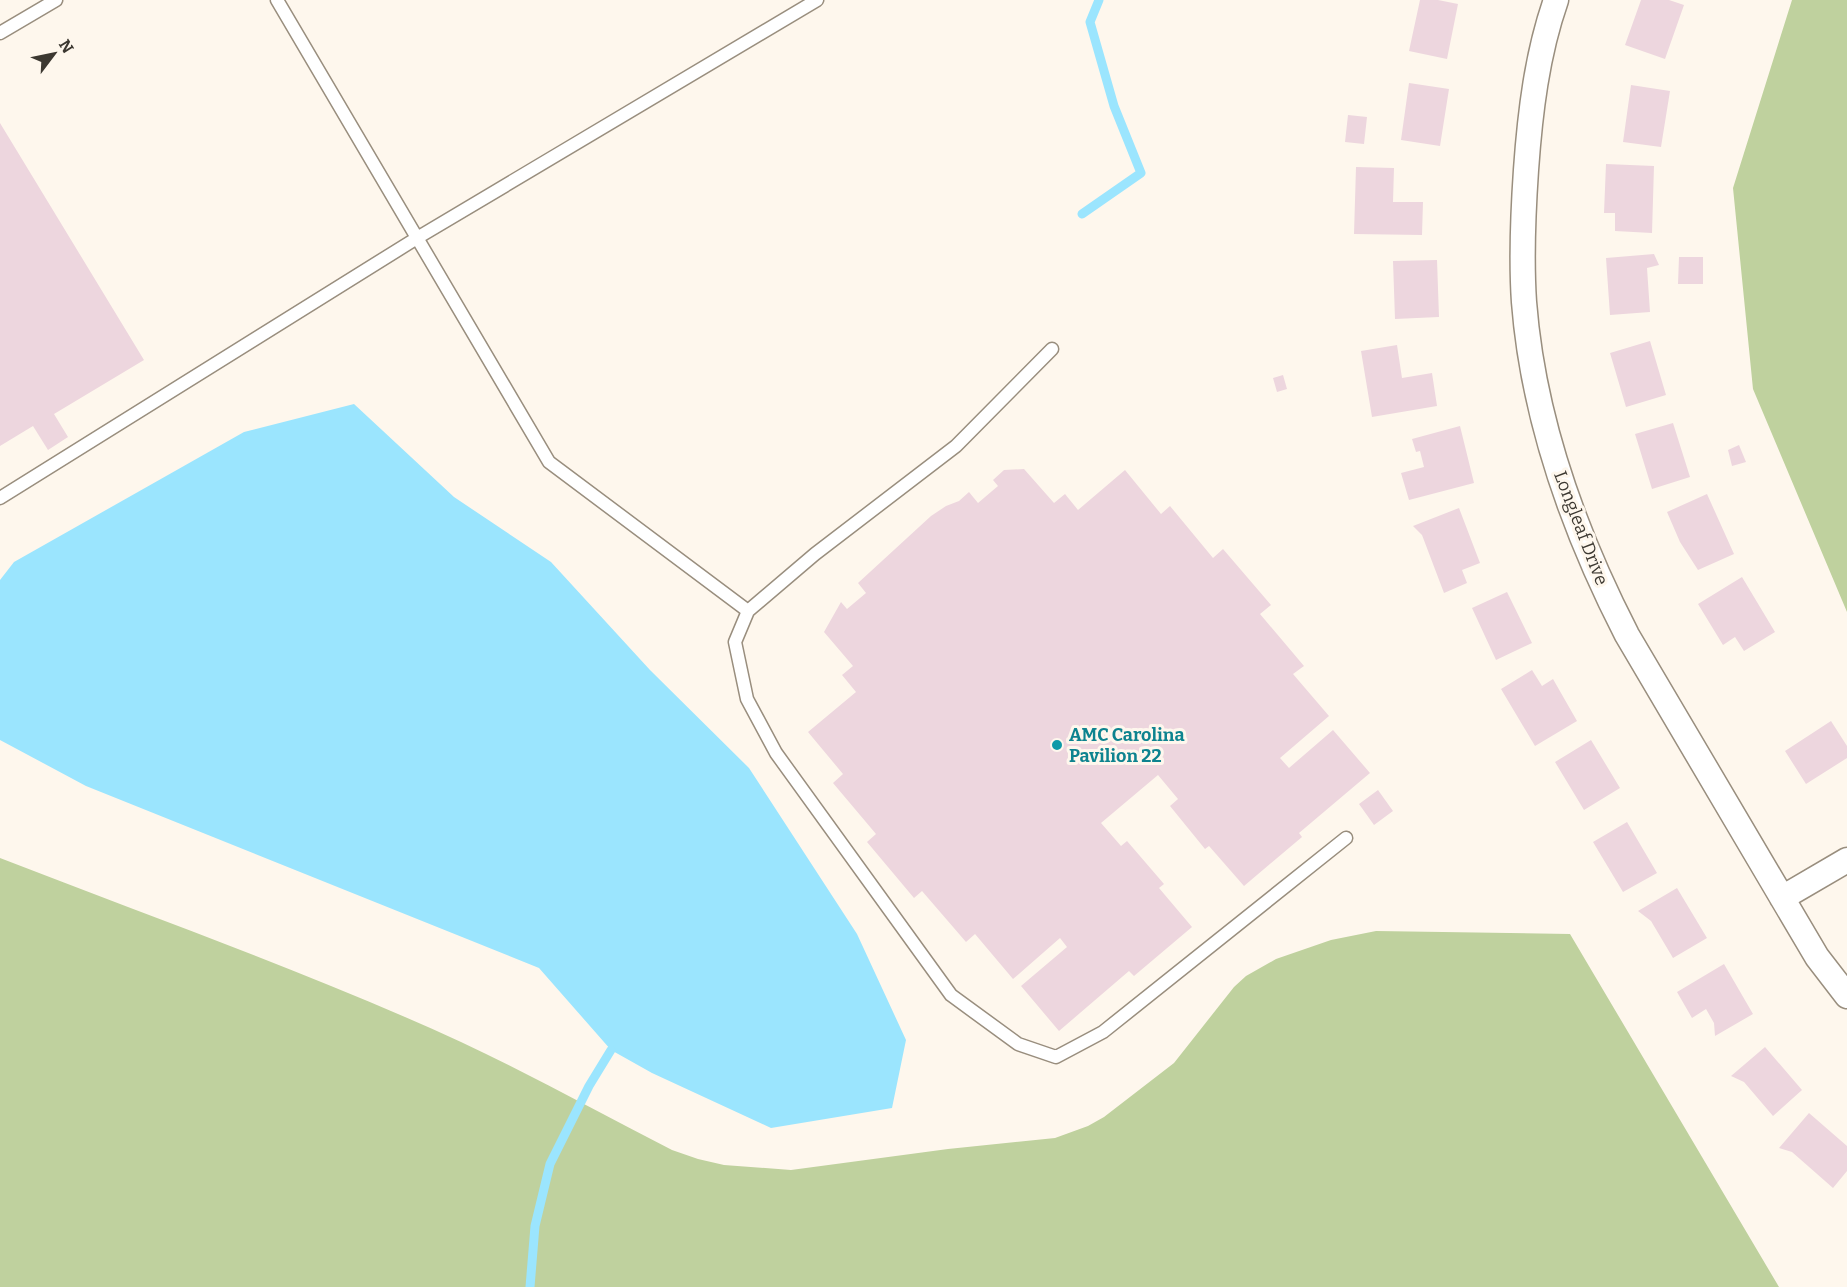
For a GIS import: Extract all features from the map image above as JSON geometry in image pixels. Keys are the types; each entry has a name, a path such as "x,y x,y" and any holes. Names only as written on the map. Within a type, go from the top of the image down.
{"street":[{"name":"Longleaf Drive","path":"1556,0 1534,90 1528,130 1522,220 1524,301 1544,422 1570,511 1606,595 1627,635 1817,957 1847,996"},
{"path":"1782,898 1847,860"}],"lane":[{"path":"0,33 56,0"},
{"path":"277,0 549,462 748,610"},
{"path":"0,498 417,238 817,0"},
{"path":"1052,349 956,446 815,554 748,610 735,642 747,699 776,753 951,995 1018,1044 1056,1057 1103,1032 1346,838"}],"green space":[{"path":"1792,0 1847,0 1847,612 1753,389 1733,188"},
{"path":"0,858 290,969 404,1017 514,1068 672,1150 724,1165 791,1170 948,1149 1055,1138 1088,1126 1104,1117 1174,1063 1234,987 1246,976 1276,959 1331,940 1376,931 1570,934 1779,1287 0,1287"}],"water":[{"path":"354,404 454,497 551,562 650,670 749,768 857,934 906,1040 892,1108 771,1128 652,1073 611,1050 539,968 86,786 0,740 0,580 14,562 244,432"}],"building":[{"path":"1420,0 1438,0 1458,4 1447,59 1409,51"},
{"path":"1641,0 1669,0 1684,5 1665,59 1625,45"},
{"path":"1409,83 1449,89 1440,146 1401,140"},
{"path":"1631,85 1670,91 1661,147 1623,142"},
{"path":"1348,115 1367,117 1364,144 1345,142"},
{"path":"0,123 144,360 54,414 68,437 48,450 33,426 0,446"},
{"path":"1606,164 1654,166 1652,233 1615,231 1615,213 1604,213"},
{"path":"1356,167 1394,168 1393,202 1423,202 1422,235 1354,234"},
{"path":"1654,254 1659,265 1647,268 1650,312 1610,315 1606,258"},
{"path":"1679,257 1703,257 1703,284 1678,284"},
{"path":"1437,260 1439,317 1395,319 1393,261"},
{"path":"1650,341 1666,395 1626,407 1610,353"},
{"path":"1397,345 1402,378 1432,373 1437,406 1372,417 1361,351"},
{"path":"1283,375 1287,389 1277,392 1273,378"},
{"path":"1673,423 1690,477 1652,489 1635,434"},
{"path":"1460,426 1474,483 1409,500 1401,473 1424,467 1420,451 1416,452 1412,439"},
{"path":"1739,445 1746,462 1732,466 1728,450"},
{"name":"AMC Carolina Pavilion 22","path":"1024,469 1054,503 1065,494 1078,510 1125,470 1161,514 1170,506 1213,558 1223,549 1271,605 1260,614 1304,666 1293,674 1329,716 1280,758 1289,768 1333,730 1370,773 1299,833 1302,837 1244,886 1209,846 1205,849 1170,806 1178,799 1158,775 1101,823 1121,846 1127,841 1164,884 1159,888 1192,927 1134,976 1129,971 1059,1031 1021,986 1067,947 1060,938 1013,979 975,934 966,942 922,891 914,898 867,842 876,834 833,783 843,774 808,732 856,692 842,675 853,666 824,632 841,602 847,609 866,593 858,583 931,516 959,501 969,492 978,503 998,486 993,480 1004,470"},
{"path":"1707,494 1734,554 1698,570 1680,542 1667,512"},
{"path":"1459,508 1480,563 1462,570 1467,583 1444,593 1422,535 1413,526"},
{"path":"1742,577 1775,632 1744,651 1735,637 1723,645 1698,604"},
{"path":"1507,592 1532,643 1496,660 1472,608"},
{"path":"1532,670 1542,686 1553,679 1577,721 1535,746 1501,689"},
{"path":"1831,721 1847,746 1847,758 1806,784 1785,751"},
{"path":"1591,740 1620,788 1584,810 1555,762"},
{"path":"1378,790 1393,811 1374,825 1359,804"},
{"path":"1627,822 1657,873 1623,892 1593,842"},
{"path":"1677,888 1707,938 1673,958 1651,921 1638,911"},
{"path":"1724,964 1753,1014 1715,1036 1714,1023 1706,1009 1692,1018 1677,992"},
{"path":"1765,1047 1802,1090 1773,1116 1744,1082 1731,1076"},
{"path":"1809,1113 1847,1146 1847,1171 1833,1188 1792,1152 1779,1148"}],"waterway":[{"path":"1082,214 1141,173 1114,106 1090,22 1099,0"},
{"path":"530,1287 535,1226 550,1164 589,1086 611,1050"}],"place":[{"name":"AMC Carolina Pavilion 22","path":"1057,745"}]}
